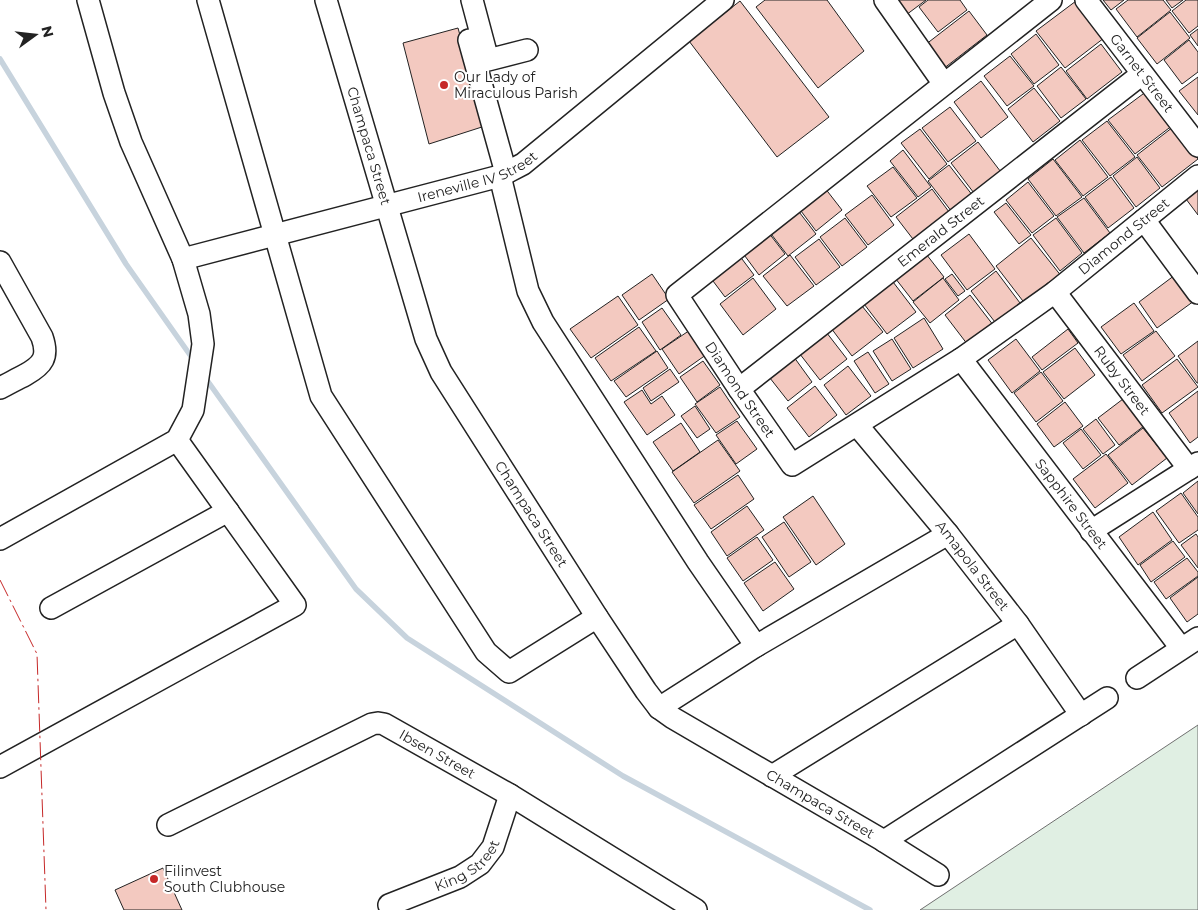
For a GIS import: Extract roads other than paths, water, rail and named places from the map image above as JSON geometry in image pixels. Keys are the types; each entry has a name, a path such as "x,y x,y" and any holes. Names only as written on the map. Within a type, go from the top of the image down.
{"street":[{"path":"0,539 177,440 193,410 203,344 199,314 183,259 128,134 114,93 88,0"},
{"path":"208,0 321,396 486,652 509,672 597,617"},
{"name":"Champaca Street","path":"326,0 426,339 441,372 646,691 659,708 673,718 884,841 938,875"},
{"path":"472,0 488,60 527,50"},
{"name":"Ireneville IV Street","path":"183,259 503,175 523,164 723,0"},
{"path":"885,0 944,84"},
{"name":"Diamond Street","path":"1051,0 677,295 792,465 961,359 1055,292 1198,176"},
{"name":"Garnet Street","path":"1086,0 1198,146"},
{"path":"468,40 503,175 528,291 543,322 698,562 756,646"},
{"name":"Emerald Street","path":"739,389 1142,74"},
{"path":"1144,220 1198,293"},
{"path":"0,262 42,336 45,345 45,354 37,368 0,388"},
{"name":"Ruby Street","path":"1055,292 1193,466"},
{"name":"Sapphire Street","path":"961,359 1091,531 1190,643"},
{"name":"Amapola Street","path":"857,424 948,534 1018,624 1081,715"},
{"path":"0,767 295,605 177,440"},
{"path":"1091,531 1193,466"},
{"path":"50,608 228,512"},
{"path":"659,708 756,646 948,534"},
{"path":"772,776 1018,624"},
{"path":"1136,678 1190,643"},
{"path":"884,841 1107,698"},
{"name":"Ibsen Street","path":"168,825 372,724 378,723 389,726 510,795 684,907"},
{"name":"King Street","path":"389,905 460,877 480,864 494,847 510,795"}],"waterway":[{"path":"0,59 126,264 195,362"},
{"path":"204,376 356,589 407,638 623,776 870,910"}],"place":[{"name":"Our Lady of Miraculous Parish","path":"444,85"},
{"name":"Filinvest South Clubhouse","path":"154,879"}]}
